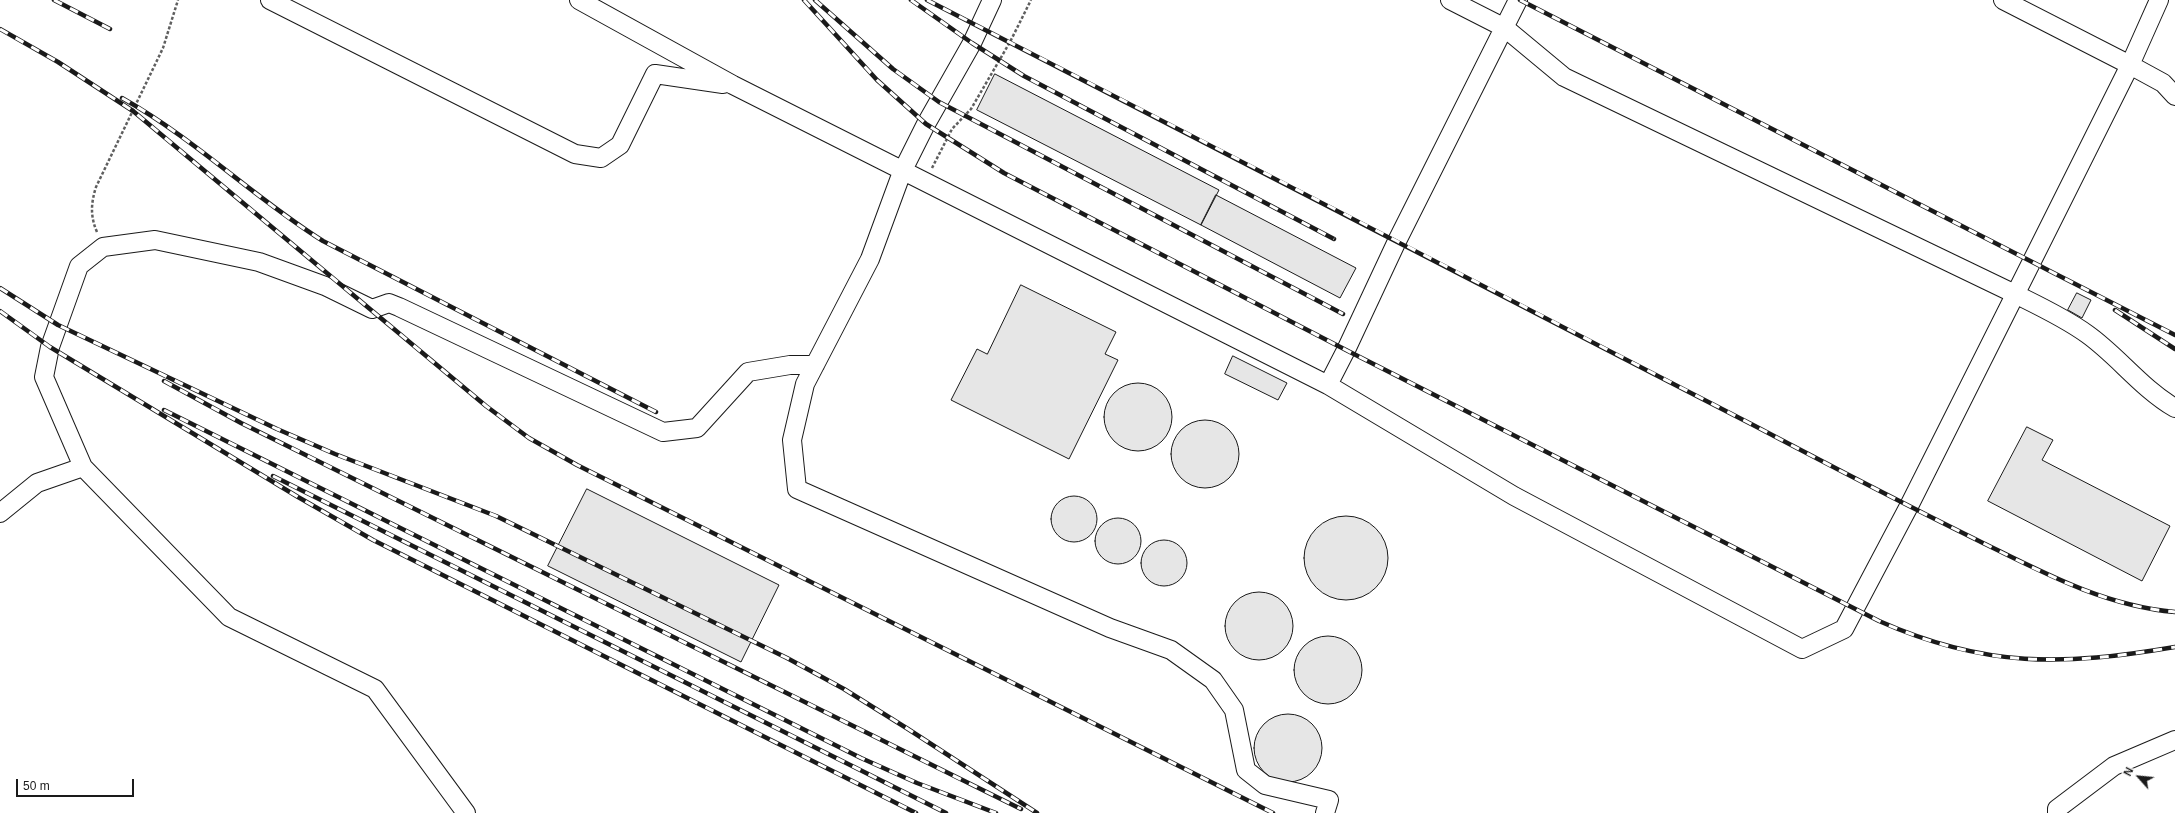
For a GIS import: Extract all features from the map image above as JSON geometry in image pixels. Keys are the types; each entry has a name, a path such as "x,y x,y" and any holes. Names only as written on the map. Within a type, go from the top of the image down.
{"lane":[{"path":"270,0 575,154 601,158 620,145 655,74 733,85"},
{"path":"579,0 733,85 902,172 1328,385 1514,496 1802,649 1844,629 1909,506 2130,65 2159,0"},
{"path":"992,0 972,43 926,124 902,172 870,258 805,384 792,440 797,489 1110,628 1171,650 1213,680 1234,710 1246,770 1265,785 1329,800 1325,813"},
{"path":"1450,0 1505,28 1564,78 2015,294 2088,334 2135,379 2160,400 2175,408"},
{"path":"1328,385 1397,241 1518,0"},
{"path":"2002,0 2163,83 2175,96"},
{"path":"466,813 375,689 229,617 83,467 44,377 50,347 79,266 103,248 155,240 259,262 325,286 372,309 389,303 663,432 697,428 748,372 790,365 815,365"},
{"path":"0,513 37,483 83,467"},
{"path":"2057,813 2057,809 2114,766 2175,740"}],"path":[{"path":"103,248 92,214 92,200 96,186 163,48 178,0"},
{"path":"925,183 952,130 970,109 1010,42 1031,0"}],"building":[{"path":"995,74 1219,190 1201,225 977,110"},
{"path":"1216,195 1356,268 1340,298 1201,225"},
{"path":"1021,285 1116,332 1105,354 1118,360 1069,459 951,400 977,349 987,354"},
{"path":"2077,293 2091,300 2082,318 2068,310"},
{"path":"1233,356 1287,383 1278,400 1225,374"},
{"path":"1131,383 1145,383 1157,388 1167,398 1172,410 1172,424 1167,436 1157,446 1145,451 1131,451 1119,446 1109,436 1104,424 1104,410 1109,398 1119,388"},
{"path":"1198,420 1212,420 1224,425 1234,435 1239,447 1239,461 1234,473 1224,483 1212,488 1198,488 1186,483 1176,473 1171,461 1171,447 1176,435 1186,425"},
{"path":"2027,427 2053,440 2042,460 2170,526 2142,581 1988,501"},
{"path":"587,489 779,585 741,662 548,566"},
{"path":"1069,496 1079,496 1091,502 1096,510 1096,528 1091,536 1083,541 1069,542 1061,539 1054,532 1051,524 1051,514 1054,506 1061,499"},
{"path":"1346,516 1362,519 1376,528 1385,542 1388,558 1385,574 1376,588 1362,597 1346,600 1330,597 1316,588 1307,574 1304,558 1307,542 1316,528 1330,519"},
{"path":"1113,518 1123,518 1135,524 1140,532 1140,550 1135,558 1127,563 1113,564 1105,561 1098,554 1095,546 1095,536 1098,528 1105,521"},
{"path":"1159,540 1169,540 1181,546 1186,554 1186,572 1181,580 1173,585 1159,586 1151,583 1144,576 1141,568 1141,558 1144,550 1151,543"},
{"path":"1252,592 1266,592 1278,597 1288,607 1293,619 1293,633 1288,645 1278,655 1266,660 1252,660 1240,655 1230,645 1225,633 1225,619 1230,607 1240,597"},
{"path":"1321,636 1335,636 1347,642 1356,651 1362,663 1360,683 1352,694 1341,702 1335,704 1321,704 1315,702 1304,694 1296,683 1294,677 1294,663 1296,657 1304,646 1315,638"},
{"path":"1281,714 1295,714 1307,720 1316,729 1322,741 1320,761 1312,772 1301,780 1295,782 1281,782 1275,780 1264,772 1256,761 1254,755 1254,741 1256,735 1264,724 1275,716"}],"railway":[{"path":"54,0 110,29"},
{"path":"804,0 877,80 926,124 1004,173 1346,350 1879,621 1954,648 1990,655 2025,659 2060,660 2096,658 2175,647"},
{"path":"815,0 893,69 939,102 1343,314"},
{"path":"911,0 972,43 1024,76 1334,239"},
{"path":"927,0 1867,484 2050,576 2123,603 2175,612"},
{"path":"1520,0 2175,335"},
{"path":"0,29 58,62 133,111 486,406 529,438 577,465 1273,813"},
{"path":"122,98 174,131 272,206 323,241 656,412"},
{"path":"0,288 58,325 277,429 335,454 496,516 787,658 844,689 1037,813"},
{"path":"2115,310 2175,349"},
{"path":"0,311 50,347 298,497 373,540 916,813"},
{"path":"164,381 241,423 1021,809"},
{"path":"164,410 861,758 917,783 996,813"},
{"path":"273,476 946,813"}]}
